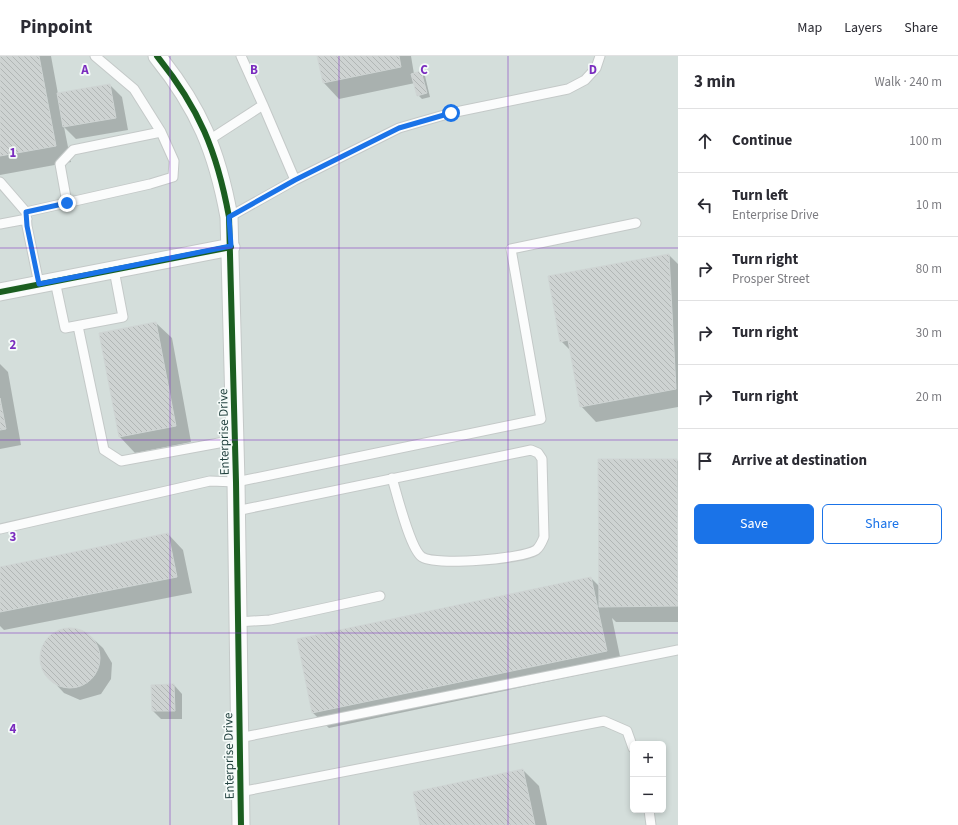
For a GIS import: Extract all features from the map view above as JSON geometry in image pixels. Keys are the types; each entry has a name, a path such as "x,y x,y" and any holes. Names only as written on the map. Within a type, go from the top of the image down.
{"street":[{"name":"Enterprise Drive","path":"157,56 178,82 197,113 209,140 223,181 229,217 231,246 236,482 241,825"},
{"path":"0,292 231,246"}],"lane":[{"path":"0,224 67,203 150,184 173,177 174,161 161,132 134,89 95,56"},
{"path":"241,56 295,180"},
{"path":"229,217 295,180 399,128 451,113 568,89 585,80 596,68 600,56"},
{"path":"209,140 263,105"},
{"path":"67,203 60,164 73,150 161,132"},
{"path":"0,182 26,216 47,283 64,328 123,317 114,270"},
{"path":"0,529 210,481 236,482 541,419 511,249 636,223"},
{"path":"78,326 104,450 121,461 235,440"},
{"path":"236,511 392,478 531,450 538,453 542,459 544,537 542,542 538,549 530,553 486,560 445,561 423,558 416,551 410,537 392,478"},
{"path":"237,622 270,620 380,596"},
{"path":"239,738 678,650"},
{"path":"240,792 604,721 627,731 631,741"},
{"path":"649,813 651,825"}],"shaded area":[{"path":"0,56 678,56 678,825 0,825"}],"building":[{"path":"0,56 39,56 56,146 0,156"},
{"path":"317,56 399,56 401,67 323,83"},
{"path":"421,71 427,93 417,96 411,74"},
{"path":"110,84 116,118 63,127 57,93"},
{"path":"669,254 676,389 580,407 568,340 560,342 548,276"},
{"path":"156,322 176,426 119,437 99,333"},
{"path":"0,398 6,429 0,430"},
{"path":"598,459 677,459 678,606 599,607"},
{"path":"168,533 177,577 0,612 0,567"},
{"path":"591,577 607,651 312,713 297,639"},
{"path":"70,628 86,633 91,637 95,642 100,658 95,674 91,679 86,683 70,688 54,683 49,679 45,674 40,658 45,642 49,637 54,633"},
{"path":"174,684 175,711 152,711 151,685"},
{"path":"523,769 535,825 420,825 413,792"}],"cycle path":[{"path":"157,56 172,75 184,94 204,131 219,171 229,217 236,482 241,825"},
{"path":"0,292 231,247"}],"route":[{"path":"67,203 26,212 27,226 39,284 231,246 229,217 295,180 399,128 451,113"}]}
